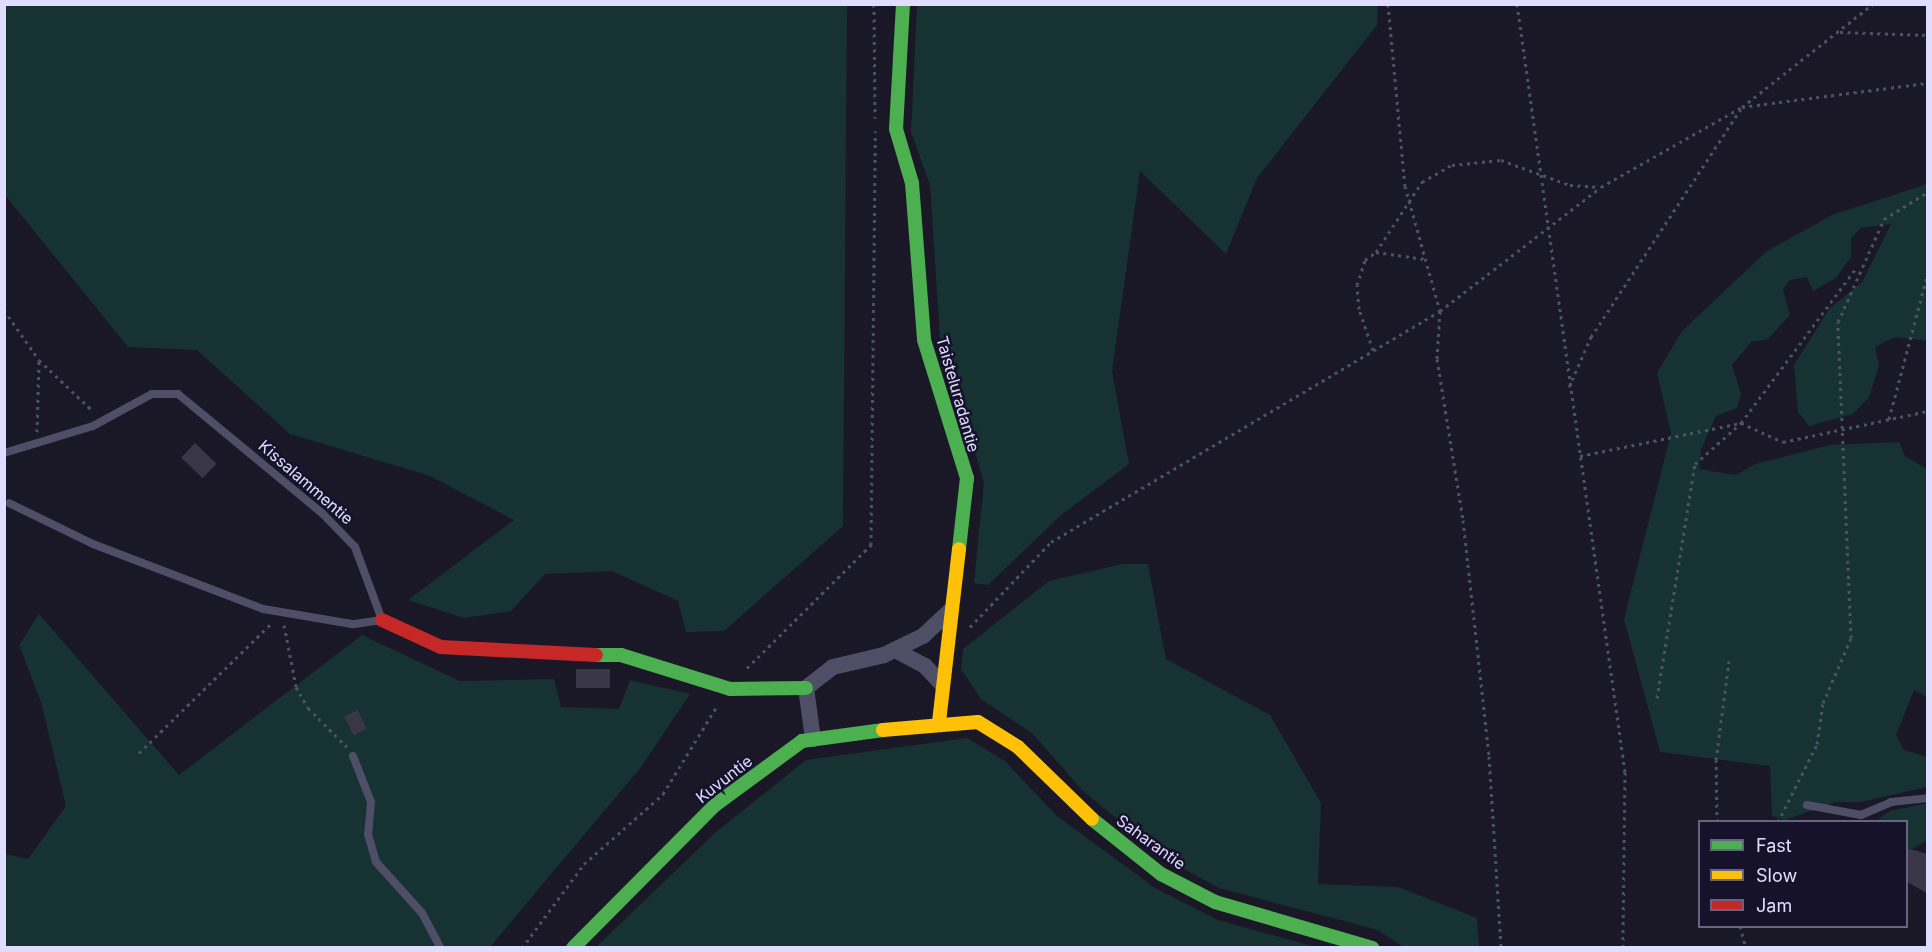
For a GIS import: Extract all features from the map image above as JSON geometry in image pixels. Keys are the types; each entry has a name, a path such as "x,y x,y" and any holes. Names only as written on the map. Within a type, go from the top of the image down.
{"street":[{"name":"Taisteluradantie","path":"903,4 896,129 912,183 924,340 967,478 945,644 939,722"},
{"path":"382,620 441,646 553,656 621,655 730,689 806,688 833,667 895,650 923,636 951,610"},
{"path":"895,650 925,666 942,684"},
{"path":"806,688 813,739"},
{"name":"Kuvuntie","path":"573,948 715,805 802,741 939,722"},
{"name":"Saharantie","path":"939,722 978,722 1018,747 1065,797 1161,874 1215,902 1372,948"}],"lane":[{"name":"Kissalammentie","path":"4,453 108,418 152,394 178,394 201,410 355,548 382,620"},
{"path":"9,503 93,544 283,613 352,624 382,620"},
{"path":"353,756 371,802 368,834 376,862 422,913 441,948"},
{"path":"1807,805 1861,815 1891,802 1928,798"}],"path":[{"path":"522,948 584,864 663,794 730,689 817,593 871,545 874,4"},
{"path":"1388,4 1411,206 1440,311 1437,359 1466,544 1489,756 1501,948"},
{"path":"1517,4 1550,227 1569,387 1605,601 1625,772 1623,948"},
{"path":"945,644 973,625 1051,542 1440,311 1601,187 1742,107 1873,4"},
{"path":"1840,32 1928,34"},
{"path":"1569,387 1591,337 1742,107 1928,83"},
{"path":"1373,351 1358,285 1365,260 1376,252 1411,206 1422,182 1452,165 1501,160 1542,171 1570,185 1601,187"},
{"path":"1657,698 1695,464 1741,423 1859,265 1884,219 1928,192"},
{"path":"1376,252 1425,260"},
{"path":"1779,820 1817,744 1823,703 1851,638 1845,429 1838,322 1859,265"},
{"path":"1888,419 1928,272"},
{"path":"4,310 39,360 81,405 108,418"},
{"path":"35,443 39,360"},
{"path":"1580,456 1741,423 1783,442 1928,411"},
{"path":"139,753 283,613"},
{"path":"283,613 296,687 308,708 353,756"},
{"path":"1717,820 1716,760 1729,660"},
{"path":"1740,928 1746,948"}],"green space":[{"path":"4,5 847,5 843,526 724,631 686,632 678,601 612,571 545,574 511,611 464,618 408,600 514,520 430,476 290,434 197,350 128,347 5,195"},
{"path":"917,5 1378,5 1377,25 1257,178 1226,254 1140,171 1112,371 1129,464 1061,515 988,585 974,583 984,482 940,338 930,185 911,132"},
{"path":"1927,184 1927,341 1895,337 1875,347 1879,365 1869,397 1853,414 1809,426 1798,412 1794,365 1829,309 1862,282 1891,224 1861,228 1851,238 1851,257 1836,278 1813,291 1807,277 1790,280 1783,289 1790,315 1768,339 1751,342 1732,365 1741,394 1737,408 1716,416 1701,450 1699,469 1736,475 1755,464 1830,445 1899,442 1905,456 1927,469 1927,697 1914,690 1896,735 1904,750 1927,757 1927,787 1861,802 1836,802 1785,820 1772,816 1770,766 1660,752 1624,619 1671,433 1657,373 1682,331 1767,251 1832,215"},
{"path":"1122,564 1148,564 1166,659 1270,715 1321,803 1318,884 1398,887 1477,918 1479,947 1403,947 1378,930 1219,888 1167,860 1082,790 1033,734 981,699 961,669 963,649 1049,581"},
{"path":"39,614 179,775 362,635 460,681 554,679 561,707 619,709 630,680 690,694 641,767 490,947 5,948 5,854 28,859 66,806 41,702 19,645"},
{"path":"967,738 1005,761 1057,816 1155,888 1218,920 1316,947 596,947 716,832 806,760"},
{"path":"1927,803 1927,840 1912,849 1908,848 1908,820 1877,820 1890,811"}],"building":[{"path":"195,443 217,464 203,478 181,457"},
{"path":"576,669 610,669 610,688 576,688"},
{"path":"358,710 367,729 353,735 344,716"},
{"path":"1908,849 1928,854 1928,894 1908,882"}],"traffic: fast":[{"path":"903,4 896,129 912,183 924,340 967,478 959,549"},
{"path":"596,655 621,655 730,689 806,688"},
{"path":"573,948 715,805 802,741 883,730"},
{"path":"1092,819 1161,874 1215,902 1372,948"}],"traffic: slow":[{"path":"939,722 959,549"},
{"path":"883,730 978,722 1018,747 1092,819"}],"traffic: jam":[{"path":"382,620 441,647 596,655"}]}
